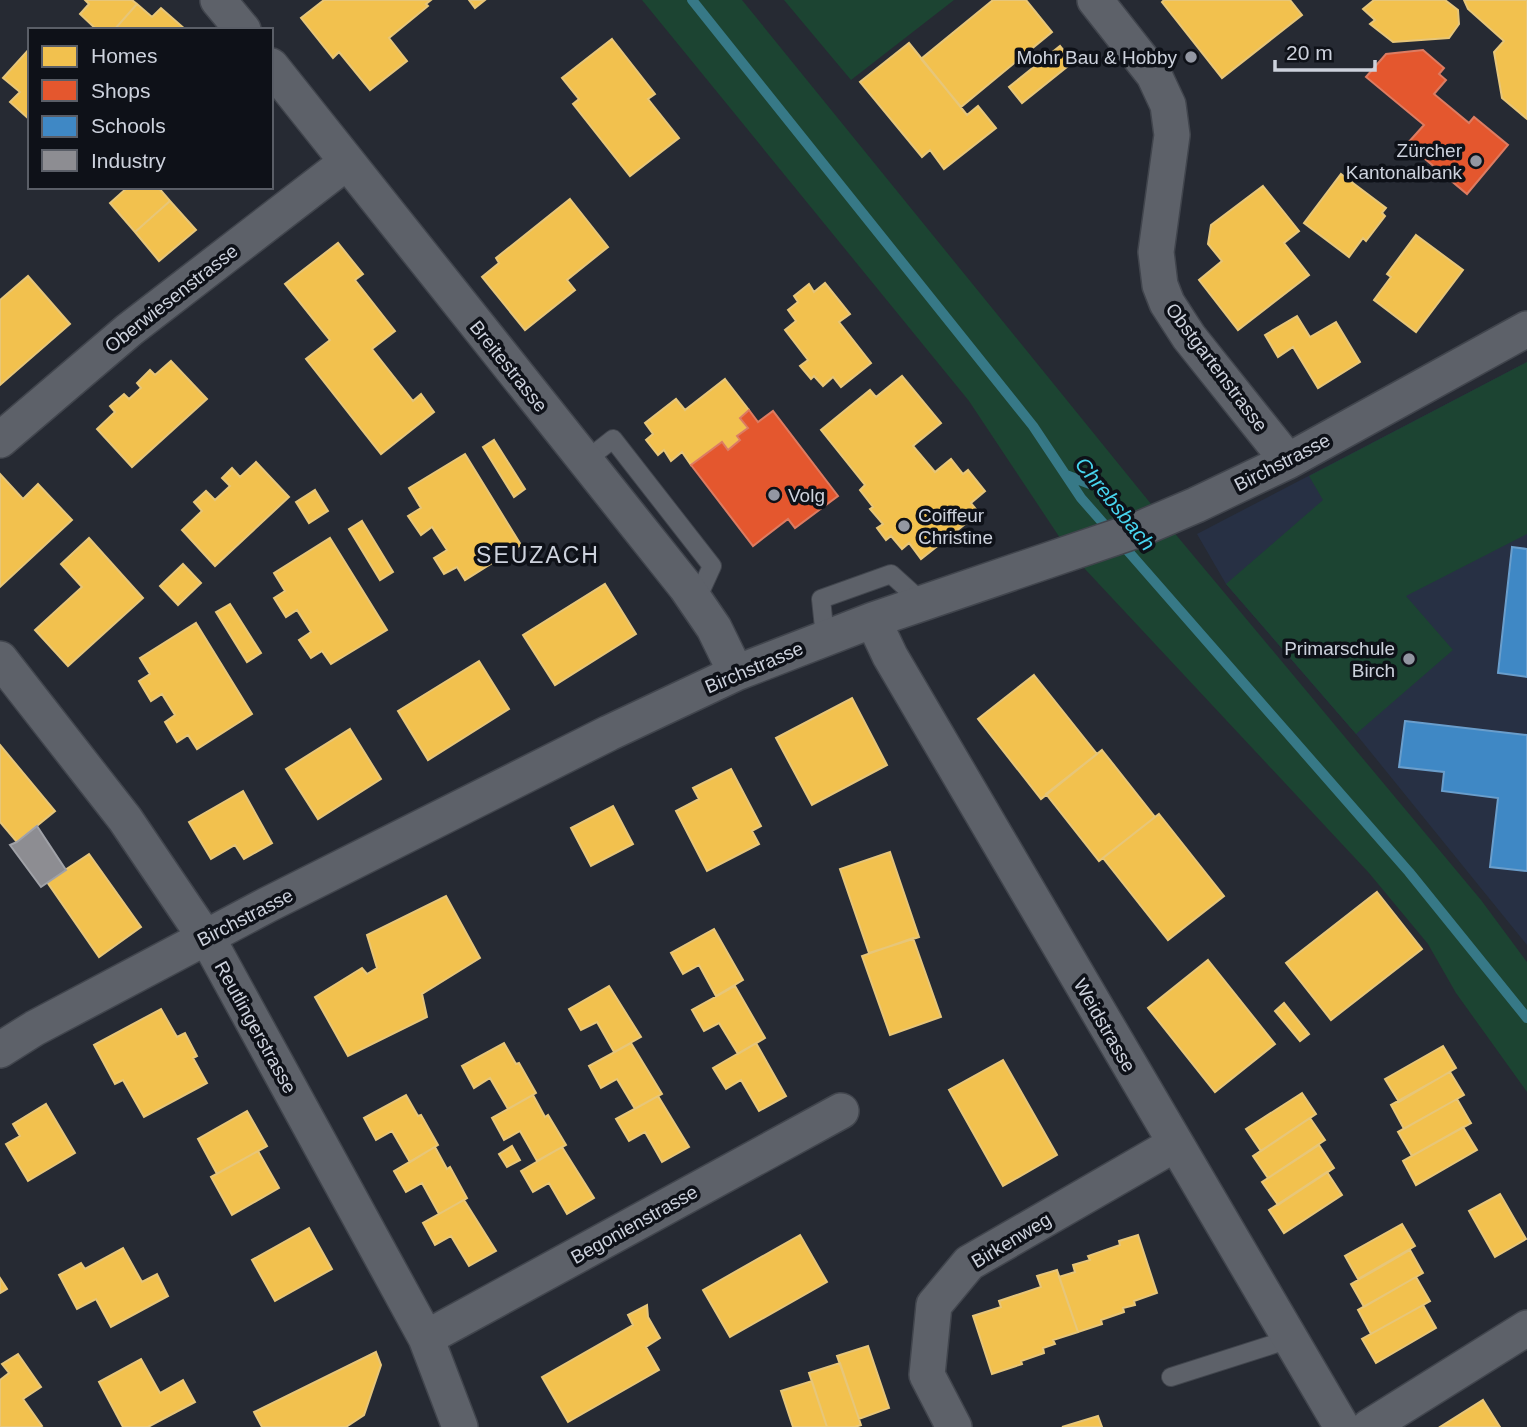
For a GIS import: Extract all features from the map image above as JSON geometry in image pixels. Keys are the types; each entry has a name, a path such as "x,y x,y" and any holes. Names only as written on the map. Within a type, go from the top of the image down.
{"street":[{"path":"218,0 241,28"},
{"name":"Obstgartenstrasse","path":"1095,0 1154,75 1168,105 1172,135 1156,252 1160,285 1167,303 1189,337 1288,461"},
{"name":"Breitestrasse","path":"273,69 696,601 720,639 736,673"},
{"name":"Oberwiesenstrasse","path":"0,440 129,330 347,162"},
{"name":"Birchstrasse","path":"0,1050 35,1028 204,938 609,733 736,673 825,637 1087,547 1196,505 1288,461 1527,330"},
{"name":"Weidstrasse","path":"873,620 890,656 1342,1427"},
{"name":"Reutlingerstrasse","path":"0,659 125,819 215,952 426,1338 448,1422"},
{"name":"Begonienstrasse","path":"426,1338 841,1111"},
{"name":"Birkenweg","path":"954,1427 927,1375 934,1304 969,1263 1175,1144"},
{"path":"1369,1427 1527,1328"}],"lane":[{"path":"825,637 821,598 891,574 923,603"},
{"path":"1171,1377 1290,1339"}],"shaded area":[{"name":"Primarschule Birch","path":"1527,362 1527,945 1356,734 1226,584 1197,534"}],"green space":[{"path":"642,0 742,0 1177,536 1481,900 1527,962 1527,1092 1456,993 1428,944 1369,873 1070,553 969,401"},
{"path":"784,0 954,0 851,80"},
{"path":"1527,362 1527,534 1406,596 1453,650 1356,734 1226,584 1323,500 1309,476"}],"building: Homes":[{"path":"85,0 132,0 137,4 116,28 95,28 80,14 89,4"},
{"path":"324,0 431,0 426,4 428,6 389,38 407,61 370,90 339,52 333,58 301,18"},
{"path":"469,0 485,0 475,8"},
{"path":"993,0 1026,0 1052,32 961,107 921,59"},
{"path":"1290,0 1302,15 1222,78 1162,2"},
{"path":"1374,0 1445,0 1458,10 1459,24 1449,38 1393,42 1370,24 1375,20 1363,9"},
{"path":"1464,0 1527,0 1527,119 1502,98 1494,52 1504,41 1468,9"},
{"path":"137,4 152,17 161,8 184,28 116,28"},
{"path":"612,39 655,94 648,99 679,138 630,176 573,104 579,99 562,78"},
{"path":"909,43 967,115 978,106 996,128 944,169 930,150 922,157 860,82"},
{"path":"1060,46 1073,62 1022,103 1009,87"},
{"path":"28,50 28,118 10,102 20,92 3,78"},
{"path":"1341,174 1386,208 1382,213 1385,216 1366,241 1363,238 1349,257 1304,223"},
{"path":"1263,186 1299,231 1284,243 1309,275 1238,330 1199,280 1222,261 1208,244 1211,225"},
{"path":"126,189 160,189 170,201 135,232 110,203"},
{"path":"570,199 608,247 567,280 575,290 525,330 482,277 499,263 496,258"},
{"path":"170,201 196,230 159,261 135,232"},
{"path":"1416,235 1463,270 1416,332 1374,300 1391,277 1387,274"},
{"path":"338,243 363,274 355,280 395,331 372,349 413,401 421,394 434,412 381,454 306,359 330,340 285,284"},
{"path":"28,276 70,324 0,385 0,300"},
{"path":"825,283 850,314 839,322 871,363 841,387 833,377 823,386 814,376 811,379 800,366 808,360 785,330 796,321 788,310 798,302 794,296 809,284 814,292"},
{"path":"1297,316 1310,337 1336,322 1360,362 1318,388 1293,347 1278,357 1265,335"},
{"path":"171,361 207,399 132,467 97,429 115,412 110,406 124,394 129,399 141,388 137,383 150,370 155,375"},
{"path":"902,376 941,423 913,446 935,472 951,459 963,474 968,470 985,491 971,503 979,513 921,559 909,543 902,549 891,536 886,540 877,528 883,524 870,509 873,507 860,490 865,485 821,430 870,390 876,397"},
{"path":"725,379 749,410 740,418 748,428 737,436 740,440 728,450 722,442 691,465 682,452 671,461 664,450 658,455 646,440 653,434 645,423 676,399 685,410"},
{"path":"494,440 525,489 514,497 483,447"},
{"path":"465,454 521,545 465,580 457,567 444,574 434,558 447,550 432,527 421,535 408,516 421,508 409,488"},
{"path":"256,462 289,497 215,566 182,530 202,511 194,502 206,491 215,500 230,486 222,478 232,468 240,477"},
{"path":"0,474 23,499 38,484 72,520 0,587"},
{"path":"315,490 328,511 309,523 296,502"},
{"path":"362,521 393,572 380,580 349,529"},
{"path":"89,538 143,598 68,666 35,630 82,587 61,564"},
{"path":"330,538 387,630 331,664 322,651 311,658 299,640 311,632 297,610 286,617 274,598 285,591 274,573"},
{"path":"183,564 201,583 178,605 160,586"},
{"path":"605,584 636,634 555,685 523,635"},
{"path":"230,604 261,653 247,662 216,612"},
{"path":"196,623 252,714 197,749 188,735 177,742 165,722 175,715 162,694 151,701 139,681 150,674 140,658"},
{"path":"479,661 509,709 428,760 398,711"},
{"path":"1034,675 1097,754 1041,799 978,719"},
{"path":"852,698 887,765 812,805 776,738"},
{"path":"350,729 381,779 318,819 286,769"},
{"path":"0,745 55,811 17,842 0,822"},
{"path":"1102,750 1155,817 1099,861 1046,794"},
{"path":"731,769 761,826 752,831 759,844 707,871 676,811 699,799 693,788"},
{"path":"243,791 272,843 244,859 235,845 211,859 189,822"},
{"path":"613,806 633,844 591,866 571,828"},
{"path":"1159,814 1224,896 1168,940 1103,858"},
{"path":"890,852 919,937 869,953 840,869"},
{"path":"89,854 141,927 99,957 47,882"},
{"path":"1377,892 1422,949 1331,1020 1286,963"},
{"path":"446,896 480,958 422,994 427,1017 348,1056 315,997 362,968 367,974 377,968 367,935"},
{"path":"714,929 743,980 716,996 699,965 683,974 671,953"},
{"path":"913,938 941,1017 890,1035 862,956"},
{"path":"1208,960 1275,1044 1215,1092 1148,1008"},
{"path":"609,986 641,1037 614,1052 597,1022 581,1030 569,1009"},
{"path":"735,986 765,1038 738,1054 719,1023 704,1031 692,1010"},
{"path":"1284,1003 1309,1034 1300,1041 1275,1011"},
{"path":"161,1009 177,1037 185,1033 197,1056 193,1058 207,1083 144,1117 123,1080 115,1084 94,1045"},
{"path":"504,1043 536,1093 508,1109 490,1078 474,1088 462,1066"},
{"path":"631,1043 662,1094 635,1109 617,1079 601,1088 589,1066"},
{"path":"756,1043 786,1096 759,1111 741,1080 726,1089 713,1068"},
{"path":"1443,1046 1456,1068 1399,1102 1385,1079"},
{"path":"1003,1060 1057,1155 1003,1186 949,1090"},
{"path":"1450,1072 1464,1095 1404,1129 1391,1105"},
{"path":"1302,1093 1316,1114 1261,1151 1246,1129"},
{"path":"406,1095 438,1145 410,1162 392,1131 376,1140 364,1118"},
{"path":"533,1095 545,1117 548,1115 566,1145 537,1161 520,1131 504,1140 492,1118"},
{"path":"658,1096 689,1147 662,1162 645,1132 629,1141 616,1119"},
{"path":"1457,1099 1471,1123 1412,1156 1398,1132"},
{"path":"46,1104 75,1153 28,1181 6,1144 20,1136 13,1124"},
{"path":"247,1111 267,1146 217,1174 198,1139"},
{"path":"1310,1118 1325,1140 1268,1178 1253,1156"},
{"path":"1463,1127 1477,1150 1416,1185 1403,1161"},
{"path":"1319,1145 1334,1168 1278,1205 1262,1182"},
{"path":"512,1146 520,1160 507,1167 499,1154"},
{"path":"435,1147 467,1198 439,1214 422,1183 406,1192 394,1171"},
{"path":"562,1147 594,1198 567,1214 549,1183 533,1192 521,1171"},
{"path":"258,1151 279,1188 232,1215 211,1177"},
{"path":"1327,1172 1342,1195 1284,1233 1269,1210"},
{"path":"1500,1194 1526,1239 1495,1257 1469,1211"},
{"path":"464,1200 496,1251 469,1266 451,1236 435,1245 423,1223"},
{"path":"1402,1224 1415,1246 1358,1279 1345,1256"},
{"path":"309,1228 332,1269 275,1301 252,1260"},
{"path":"800,1235 827,1282 730,1337 703,1290"},
{"path":"1138,1235 1157,1293 1134,1301 1135,1305 1123,1308 1124,1312 1101,1320 1102,1324 1078,1332 1059,1277 1075,1272 1073,1265 1090,1260 1088,1256 1120,1245 1119,1241"},
{"path":"123,1248 142,1282 157,1274 168,1296 111,1327 96,1299 77,1309 59,1275 81,1263 85,1269"},
{"path":"1410,1250 1423,1273 1364,1307 1351,1284"},
{"path":"1057,1270 1078,1332 1053,1340 1055,1344 1043,1348 1044,1353 1021,1361 1022,1364 992,1374 973,1316 1001,1307 999,1301 1041,1287 1037,1276"},
{"path":"1416,1277 1430,1301 1371,1334 1358,1310"},
{"path":"0,1278 7,1289 0,1293"},
{"path":"647,1305 648,1317 660,1338 646,1347 659,1370 568,1422 542,1377 633,1325 628,1315"},
{"path":"1423,1305 1436,1328 1376,1363 1362,1339"},
{"path":"868,1346 889,1408 859,1419 837,1356"},
{"path":"376,1352 381,1365 364,1415 346,1427 262,1427 254,1412"},
{"path":"18,1354 41,1387 23,1399 42,1426 40,1427 0,1427 0,1380 9,1373 2,1364"},
{"path":"141,1359 160,1393 183,1380 195,1402 148,1427 123,1427 99,1382"},
{"path":"840,1363 861,1425 855,1427 827,1427 809,1373"},
{"path":"812,1381 827,1427 793,1427 781,1391"},
{"path":"1483,1400 1500,1427 1440,1427"},
{"path":"1098,1416 1102,1427 1062,1427"}],"building: Shops":[{"path":"1423,50 1444,68 1439,74 1446,80 1434,94 1469,123 1474,117 1508,145 1467,194 1407,144 1424,125 1366,77 1386,54"},
{"path":"749,410 758,422 773,411 838,496 795,528 788,519 753,546 691,465 722,442 728,450 740,440 737,436 748,428 740,418"}],"building: Schools":[{"path":"1512,547 1527,549 1527,677 1498,673"},
{"path":"1405,721 1527,735 1527,871 1490,867 1498,798 1442,791 1444,772 1399,767"}],"building: Industry":[{"path":"37,826 66,870 41,887 10,845"}],"waterway":[{"name":"Chrebsbach","path":"692,0 1033,426 1081,498 1110,531"},
{"path":"1066,475 1090,484"},
{"name":"Chrebsbach","path":"1120,542 1409,872 1527,1018"}],"place":[{"name":"Mohr Bau & Hobby","path":"1191,57"},
{"name":"Zürcher Kantonalbank","path":"1476,161"},
{"name":"Volg","path":"774,495"},
{"name":"Coiffeur Christine","path":"904,526"},
{"name":"Primarschule Birch","path":"1409,659"}],"district":[{"name":"SEUZACH","path":"538,555"}]}
